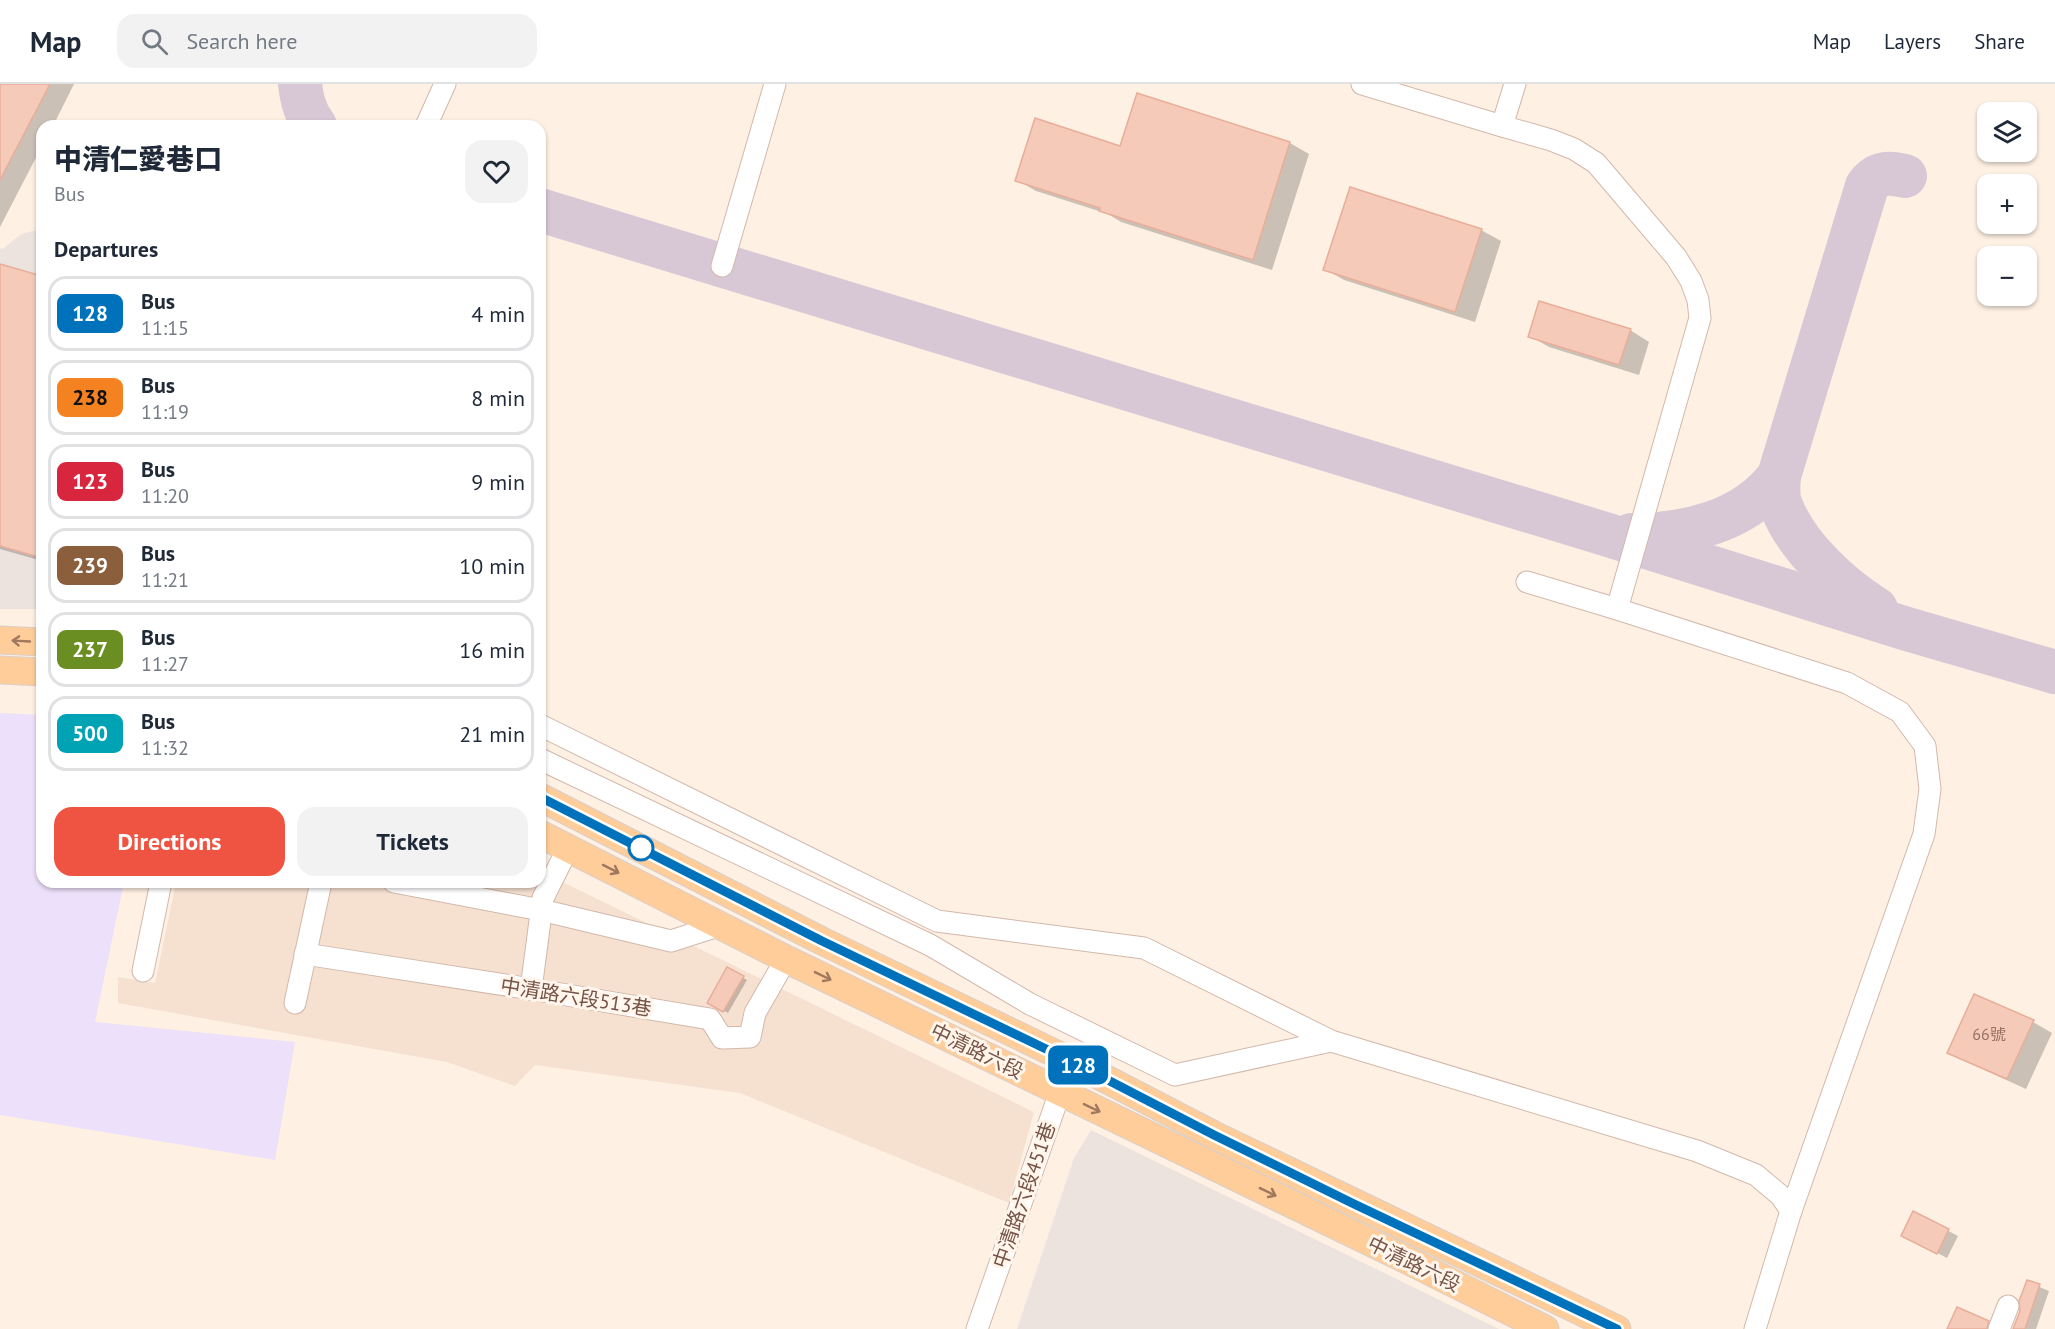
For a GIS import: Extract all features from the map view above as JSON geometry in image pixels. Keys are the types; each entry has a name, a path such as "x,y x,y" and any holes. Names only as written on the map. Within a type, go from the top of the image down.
{"main road":[{"path":"0,640 36,642"},
{"path":"0,670 36,672"},
{"name":"中清路六段","path":"546,800 822,941 1075,1063 1214,1135 1617,1329"},
{"name":"中清路六段","path":"546,837 786,958 1545,1329"}],"street":[{"path":"429,120 445,84"},
{"path":"723,266 775,84"},
{"path":"1362,84 1551,140 1574,149 1596,163 1676,257 1691,281 1698,300 1700,318 1617,609"},
{"path":"1502,126 1515,84"},
{"path":"1527,582 1847,683 1900,712 1925,746 1930,789 1924,834 1791,1210 1755,1329"},
{"path":"546,728 937,921 1143,948 1331,1041 1696,1151 1756,1175 1781,1196 1791,1210"},
{"path":"546,762 930,945 1030,1004 1175,1075 1331,1041"},
{"path":"531,989 543,898 568,848"},
{"path":"143,971 160,888"},
{"path":"295,1003 320,888"},
{"path":"426,888 542,910 671,941 721,925"},
{"name":"中清路六段513巷","path":"305,954 710,1019 722,1038 750,1037 755,1013 786,958"},
{"name":"中清路六段451巷","path":"977,1329 1060,1092 1075,1063"},
{"path":"1999,1329 2008,1306"}],"shaded area":[{"path":"36,230 36,609 0,609 0,248 3,249 21,234"},
{"path":"0,713 36,715 36,888 123,888 95,1022 295,1042 275,1160 0,1115"},
{"path":"546,874 1034,1112 1009,1203 740,1093 535,1065 515,1086 447,1062 118,1003 118,977 155,983 175,888 546,888"},
{"path":"1091,1130 1499,1329 1017,1329 1074,1158"}],"building":[{"path":"0,84 50,84 0,180"},
{"path":"1137,93 1290,142 1253,260 1099,211 1100,208 1015,181 1035,118 1120,146"},
{"path":"1350,187 1482,229 1455,312 1323,270"},
{"path":"0,264 36,274 36,556 0,546"},
{"path":"1539,301 1631,329 1619,365 1528,337"},
{"path":"727,967 744,976 723,1012 707,1003"},
{"path":"1974,994 2034,1020 2007,1079 1947,1053"},
{"path":"1913,1211 1949,1229 1937,1254 1901,1236"},
{"path":"2027,1280 2040,1284 2025,1329 2013,1329 2020,1311 2019,1301"},
{"path":"1957,1307 1989,1321 1987,1329 1947,1329"}],"taxiway":[{"path":"300,84 304,106 311,120"},
{"path":"1876,609 1835,578 1799,538 1780,504 1778,484 1867,186 1875,178 1884,174 1905,176"},
{"path":"546,212 1605,534 1907,629 2055,672"},
{"path":"1631,535 1672,532 1712,523 1749,505 1779,476"}],"bus line":[{"name":"128","path":"546,800 822,941 1075,1063 1214,1135 1617,1329"}]}
